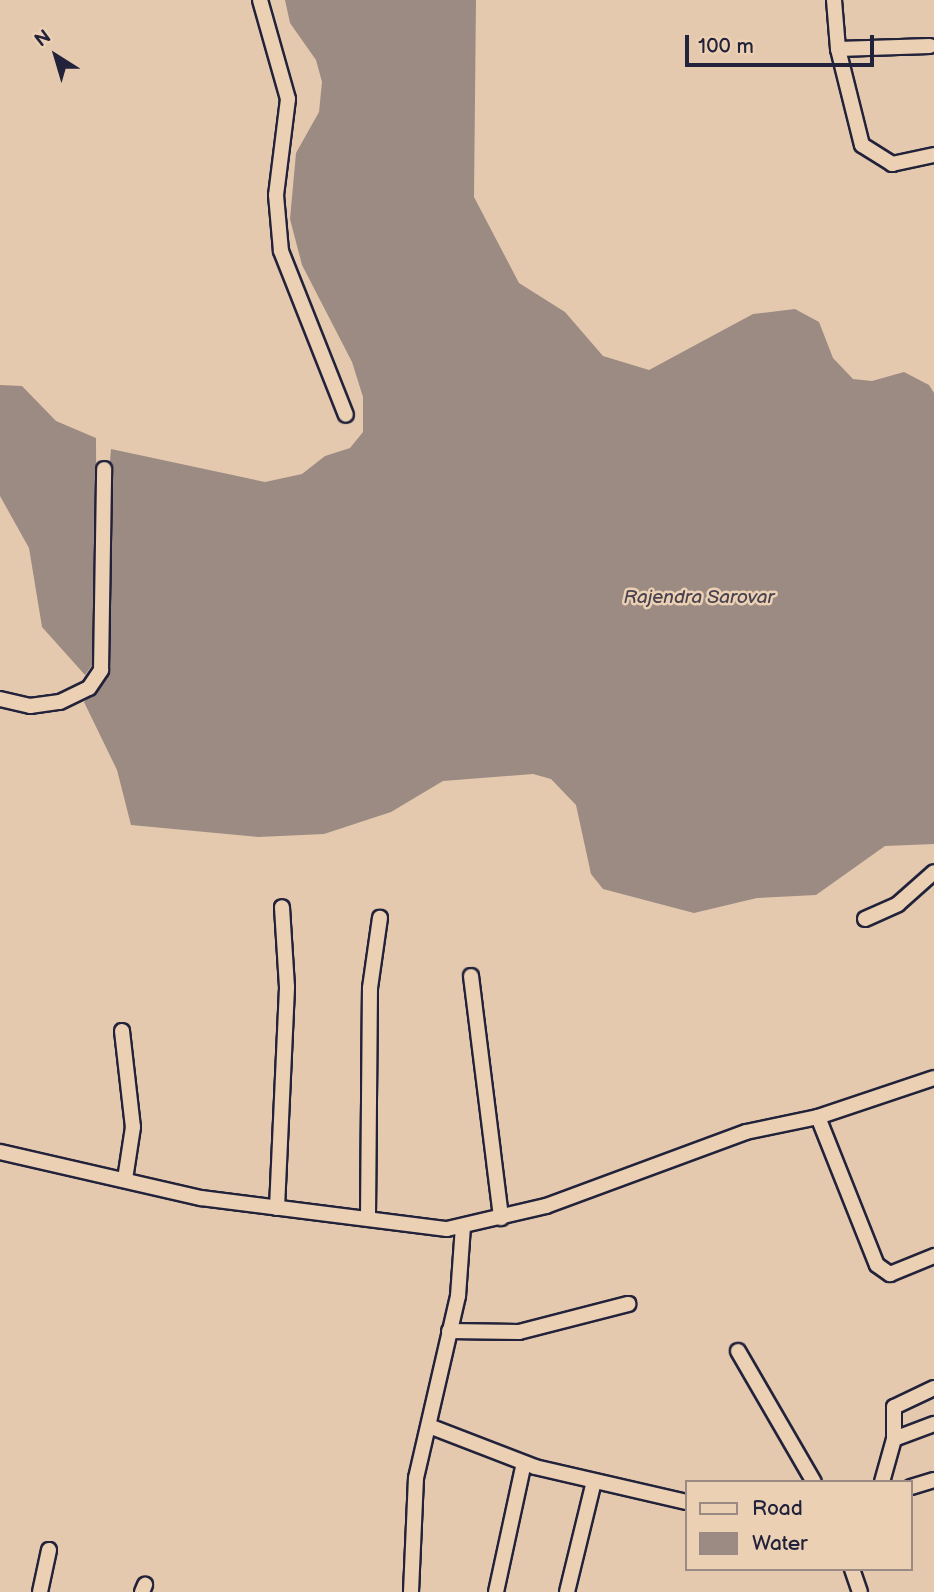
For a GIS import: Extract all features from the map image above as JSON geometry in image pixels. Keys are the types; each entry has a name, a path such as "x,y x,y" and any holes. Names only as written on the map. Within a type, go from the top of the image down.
{"street":[{"path":"260,0 288,99 276,195 281,251 346,415"},
{"path":"834,0 838,49 869,154 892,164 934,155"},
{"path":"838,49 930,46"},
{"path":"0,699 30,706 60,702 89,688 101,670 104,469"},
{"path":"865,919 898,904 934,872"},
{"path":"277,1208 287,987 282,907"},
{"path":"368,1215 370,988 380,918"},
{"path":"471,976 501,1218"},
{"path":"122,1031 133,1127 125,1179"},
{"path":"0,1152 277,1208 368,1215 463,1227 501,1218 757,1128 818,1117 934,1078"},
{"path":"818,1117 877,1265 890,1274 934,1256"},
{"path":"411,1592 416,1478 449,1331 463,1227"},
{"path":"449,1331 519,1332 628,1304"},
{"path":"738,1351 813,1480"},
{"path":"882,1480 894,1439 894,1407 934,1388"},
{"path":"894,1439 934,1424"},
{"path":"429,1426 524,1463 685,1502"},
{"path":"496,1592 524,1463"},
{"path":"913,1486 934,1480"},
{"path":"567,1592 594,1481"},
{"path":"40,1592 49,1550"},
{"path":"853,1571 860,1592"}],"water":[{"name":"Rajendra Sarovar","path":"285,0 476,0 474,197 519,283 565,312 603,356 649,370 753,314 795,309 819,322 833,358 853,379 872,381 904,372 929,385 934,393 934,844 885,846 816,895 757,898 694,913 603,889 591,874 576,805 551,779 533,774 443,781 391,812 324,834 258,837 131,825 117,770 84,702 102,683 110,662 103,551 111,449 265,482 302,474 325,456 350,448 363,432 363,397 352,362 302,265 290,219 296,153 319,112 322,82 316,60 290,23"},
{"path":"0,385 22,386 56,421 96,438 97,658 85,675 42,627 29,548 0,496"}]}
